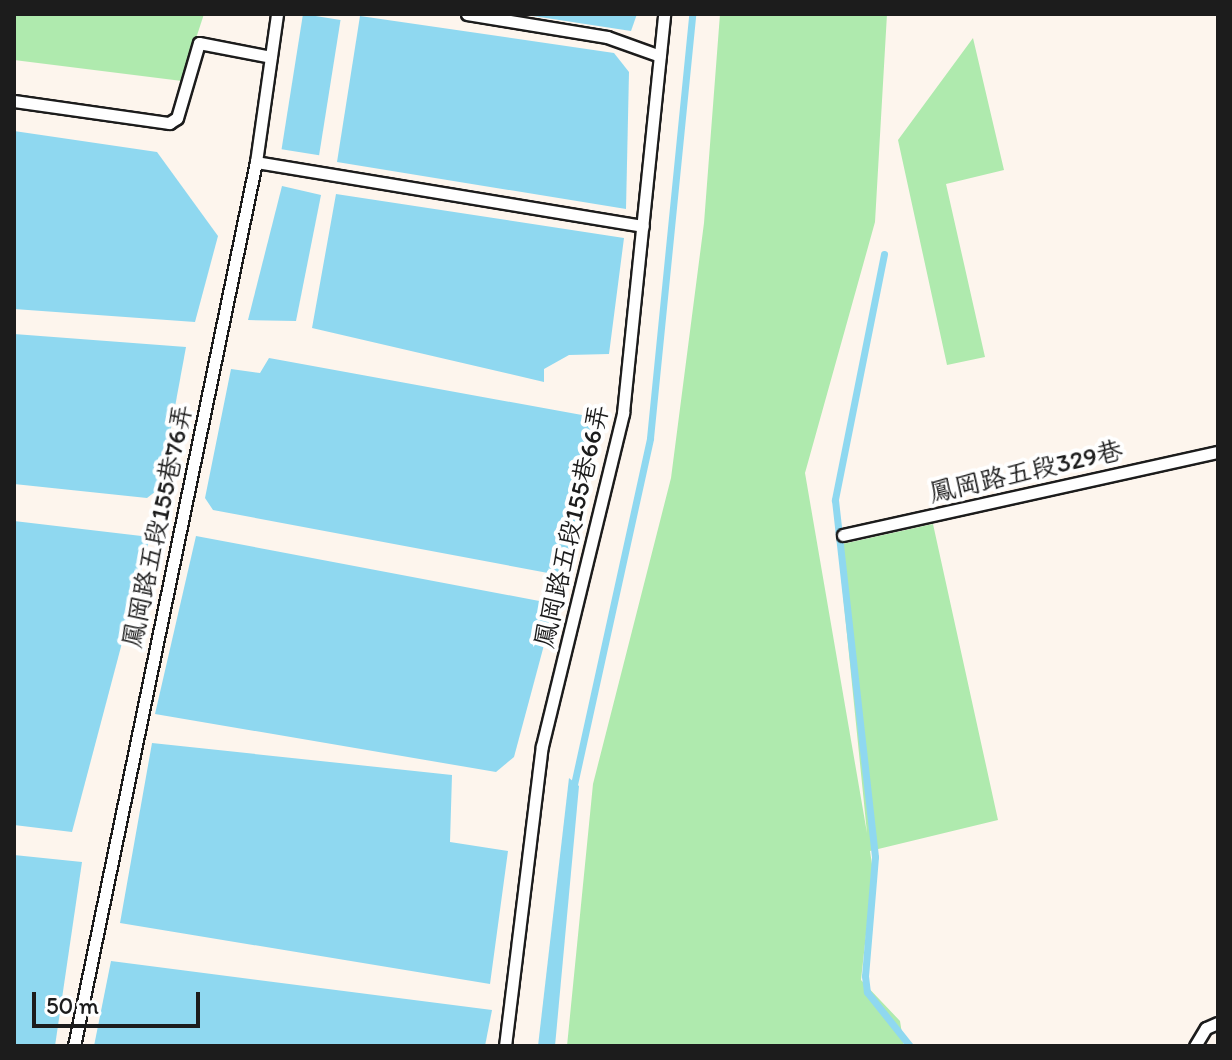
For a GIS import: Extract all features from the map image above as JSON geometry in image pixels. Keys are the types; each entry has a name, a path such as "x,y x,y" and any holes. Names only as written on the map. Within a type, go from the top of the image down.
{"lane":[{"name":"鳳岡路五段155巷76弄","path":"74,1046 256,162 277,14"},
{"path":"467,14 607,37 660,56"},
{"name":"鳳岡路五段155巷66弄","path":"505,1046 542,746 623,413 664,14"},
{"path":"14,101 169,123 177,118 199,43 271,57"},
{"path":"256,162 643,226"},
{"name":"鳳岡路五段329巷","path":"843,535 1218,452"},
{"path":"1195,1046 1206,1028 1218,1023"}],"green space":[{"path":"14,14 204,14 182,81 14,60"},
{"path":"720,14 887,14 875,222 805,473 867,833 838,545 933,524 998,820 870,851 873,871 861,980 900,1021 904,1046 567,1046 593,784 671,478 704,223"},
{"path":"973,38 1004,170 946,184 985,357 947,365 898,140"}],"water":[{"path":"303,14 341,20 319,155 282,149"},
{"path":"520,14 637,14 631,31"},
{"path":"360,16 614,53 629,72 626,209 337,162"},
{"path":"14,131 157,152 218,236 195,322 14,309"},
{"path":"282,186 321,195 296,321 248,320"},
{"path":"336,194 624,238 609,354 569,355 544,369 544,382 312,328"},
{"path":"14,334 186,347 160,488 147,498 14,484"},
{"path":"269,358 582,415 593,432 564,576 213,510 205,498 231,369 260,373"},
{"path":"14,521 150,537 72,832 14,825"},
{"path":"196,536 555,604 514,757 496,772 155,714"},
{"path":"152,743 452,775 450,842 508,851 490,984 120,923"},
{"path":"569,778 579,786 555,1046 538,1046"},
{"path":"14,855 82,862 55,1046 14,1046"},
{"path":"111,961 492,1010 485,1046 94,1046"}],"waterway":[{"path":"573,789 650,438 692,14"},
{"path":"884,254 835,500 875,857 865,976 867,992 910,1046"}]}
